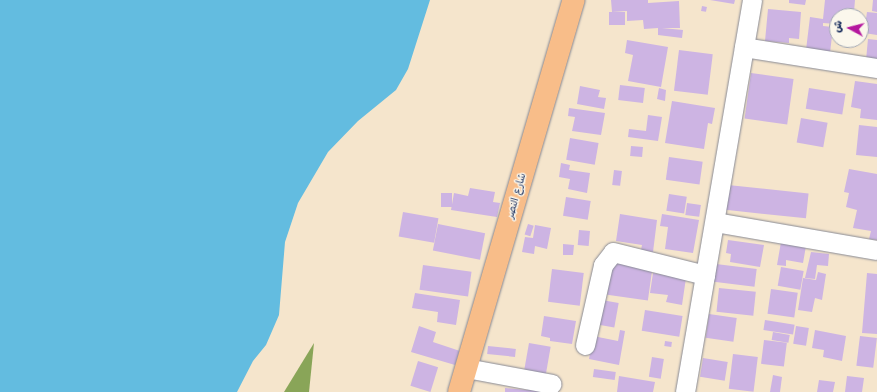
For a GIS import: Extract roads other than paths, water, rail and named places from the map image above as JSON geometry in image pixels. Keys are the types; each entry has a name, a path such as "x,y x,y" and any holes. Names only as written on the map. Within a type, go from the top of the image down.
{"main road":[{"name":"شارع النصر","path":"459,392 574,0"}],"street":[{"path":"685,392 752,0"},
{"path":"744,47 877,68"},
{"path":"715,222 877,250"},
{"path":"585,345 603,265 613,252 706,275"},
{"path":"466,368 552,384"}],"water":[{"path":"0,0 430,0 408,69 396,90 358,121 328,152 298,203 285,242 279,315 266,345 253,361 237,392 0,392"}]}
